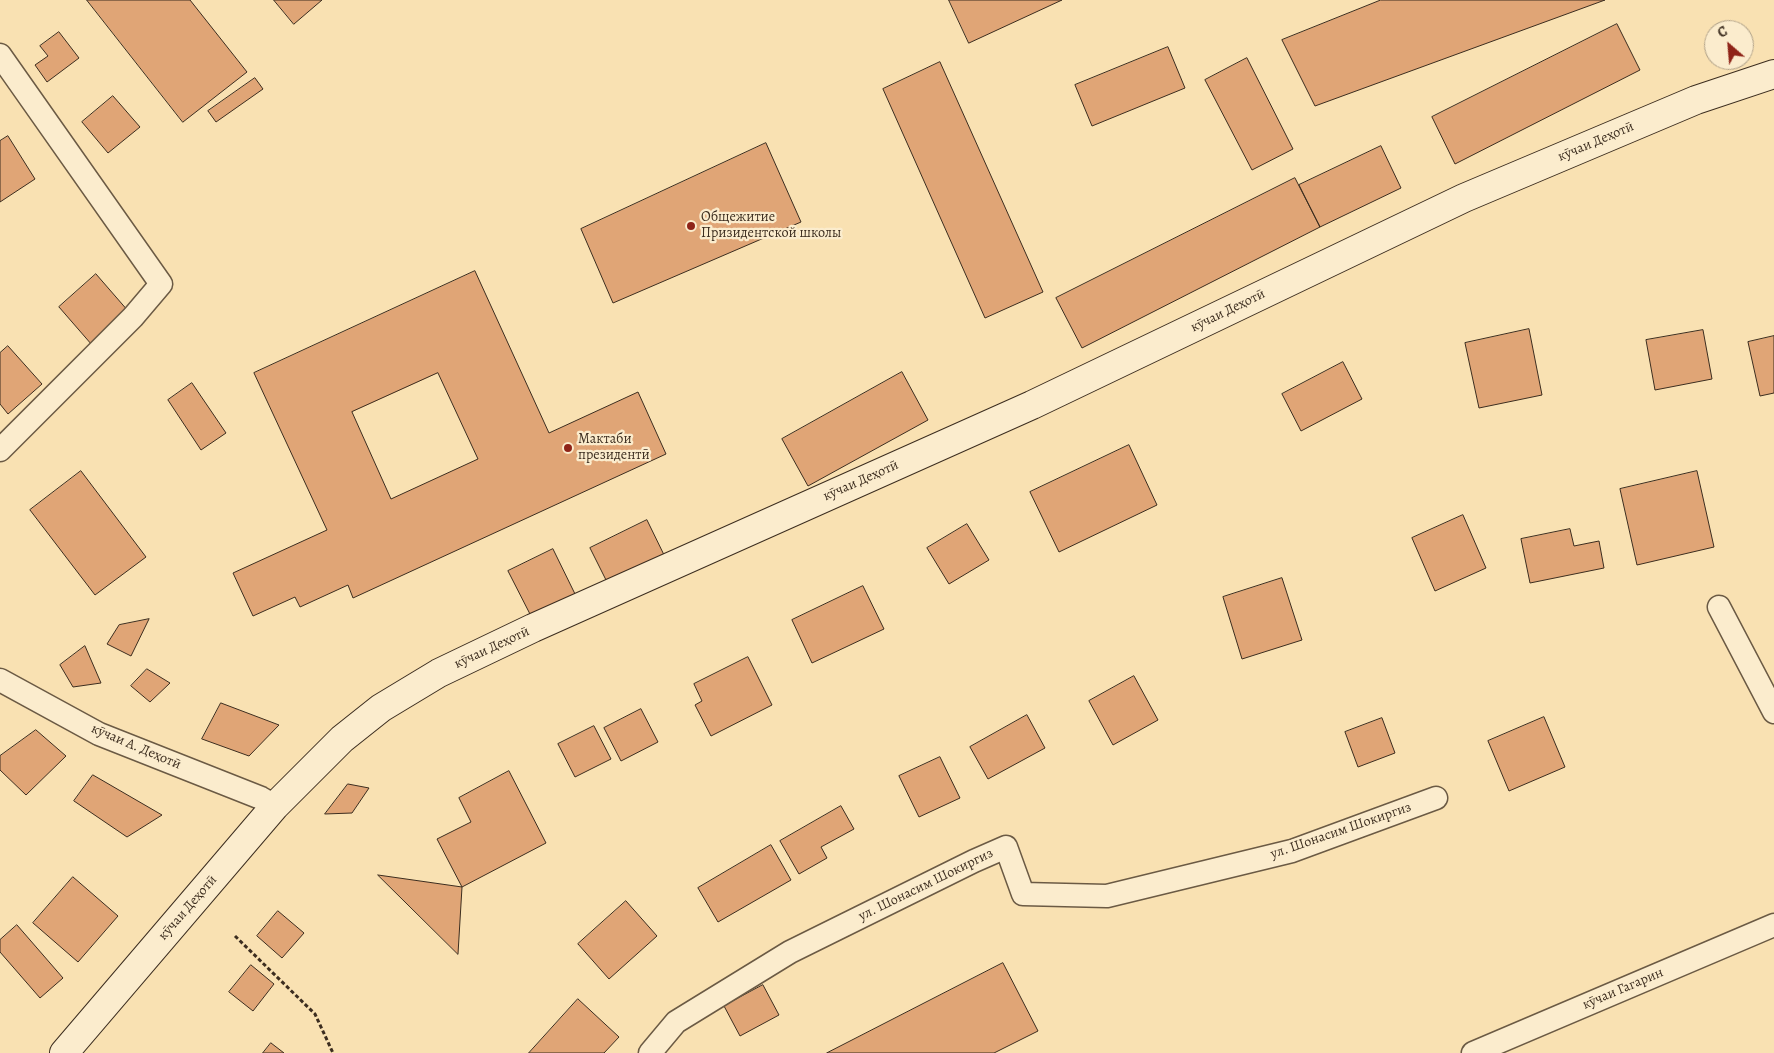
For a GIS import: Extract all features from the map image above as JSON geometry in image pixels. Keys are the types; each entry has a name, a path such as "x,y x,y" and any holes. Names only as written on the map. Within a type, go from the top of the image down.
{"main road":[{"name":"кӯчаи Деҳотӣ","path":"64,1053 275,806 342,739 381,708 440,673 533,628 1032,405 1464,198 1696,100 1774,74"}],"street":[{"path":"0,55 161,284 133,317 0,450"},
{"path":"1719,607 1774,712"},
{"name":"кӯчаи А. Деҳотӣ","path":"0,680 99,734 261,798 275,806"},
{"name":"ул. Шонасим Шокиргиз","path":"650,1053 676,1022 790,952 1006,847 1023,894 1107,896 1292,851 1436,798"},
{"name":"кӯчаи Гагарин","path":"1473,1053 1774,925"}],"path":[{"path":"235,936 315,1014 333,1053"}],"building":[{"path":"87,0 190,0 247,72 183,122"},
{"path":"274,0 322,0 294,24"},
{"path":"949,0 1062,0 969,43"},
{"path":"1381,0 1605,0 1315,106 1282,40"},
{"path":"1617,24 1640,70 1455,164 1432,117"},
{"path":"59,32 79,58 47,82 35,65 48,56 40,46"},
{"path":"1168,47 1185,88 1092,126 1075,85"},
{"path":"1247,58 1293,149 1252,170 1205,80"},
{"path":"940,62 1043,292 985,318 883,89"},
{"path":"255,78 263,89 216,122 208,111"},
{"path":"113,96 140,127 108,153 82,122"},
{"path":"8,136 35,179 0,202 0,141"},
{"name":"Общежитие Призидентской школы","path":"766,143 801,222 613,303 581,229"},
{"path":"1381,146 1401,188 1320,227 1299,185"},
{"path":"1295,178 1320,227 1082,348 1056,298"},
{"name":"Мактаби президентӣ","path":"475,271 549,433 638,392 666,454 353,598 348,585 300,607 295,597 253,616 233,573 327,530 254,373","holes":["438,373 478,459 391,499 352,412"]},
{"path":"96,274 129,312 92,345 59,307"},
{"path":"1529,329 1542,395 1479,408 1465,343"},
{"path":"1703,330 1712,379 1655,390 1646,340"},
{"path":"1774,336 1774,393 1760,396 1748,342"},
{"path":"8,346 42,384 8,414 0,404 0,353"},
{"path":"1343,362 1362,399 1301,431 1282,394"},
{"path":"902,372 928,420 808,486 782,439"},
{"path":"192,383 226,433 201,450 168,400"},
{"path":"1129,445 1157,505 1059,552 1030,492"},
{"path":"81,471 146,557 95,595 30,510"},
{"path":"1697,471 1714,547 1637,565 1620,489"},
{"path":"1463,515 1486,568 1435,591 1412,538"},
{"path":"647,520 667,561 610,588 590,548"},
{"path":"967,524 989,560 949,584 927,548"},
{"path":"1570,529 1574,546 1599,541 1604,568 1530,583 1521,539"},
{"path":"553,549 576,596 532,618 508,571"},
{"path":"1282,578 1302,640 1242,659 1223,597"},
{"path":"863,586 884,629 812,663 792,620"},
{"path":"149,619 131,656 107,644 119,625"},
{"path":"85,646 101,683 73,687 60,665"},
{"path":"748,657 772,705 711,736 695,705 702,701 694,684"},
{"path":"147,669 170,683 150,702 131,686"},
{"path":"1134,676 1158,720 1113,745 1089,701"},
{"path":"221,703 279,725 249,756 202,739"},
{"path":"641,709 658,742 621,761 604,728"},
{"path":"1027,715 1045,748 988,779 970,747"},
{"path":"1544,717 1565,767 1509,791 1488,741"},
{"path":"1382,718 1395,753 1358,767 1345,732"},
{"path":"594,726 611,759 575,777 558,744"},
{"path":"36,730 66,756 26,795 0,770 0,756"},
{"path":"940,757 960,798 919,817 899,776"},
{"path":"509,771 546,843 462,887 437,839 471,822 459,798"},
{"path":"93,775 162,815 127,837 74,801"},
{"path":"348,784 369,788 352,813 325,814"},
{"path":"841,806 854,829 821,847 827,858 799,874 780,841"},
{"path":"771,845 791,880 718,922 698,888"},
{"path":"378,875 462,887 458,954"},
{"path":"73,877 118,916 78,962 33,923"},
{"path":"626,901 657,936 609,979 578,944"},
{"path":"278,911 304,933 282,958 257,936"},
{"path":"17,925 63,978 40,998 0,952 0,940"},
{"path":"1003,963 1038,1031 994,1053 827,1053"},
{"path":"251,965 274,984 253,1011 229,992"},
{"path":"763,985 779,1015 740,1036 724,1006"},
{"path":"578,999 619,1037 604,1053 529,1053"},
{"path":"271,1043 284,1053 263,1053"}],"place":[{"name":"Общежитие Призидентской школы","path":"691,226"},
{"name":"Мактаби президентӣ","path":"568,448"}]}
